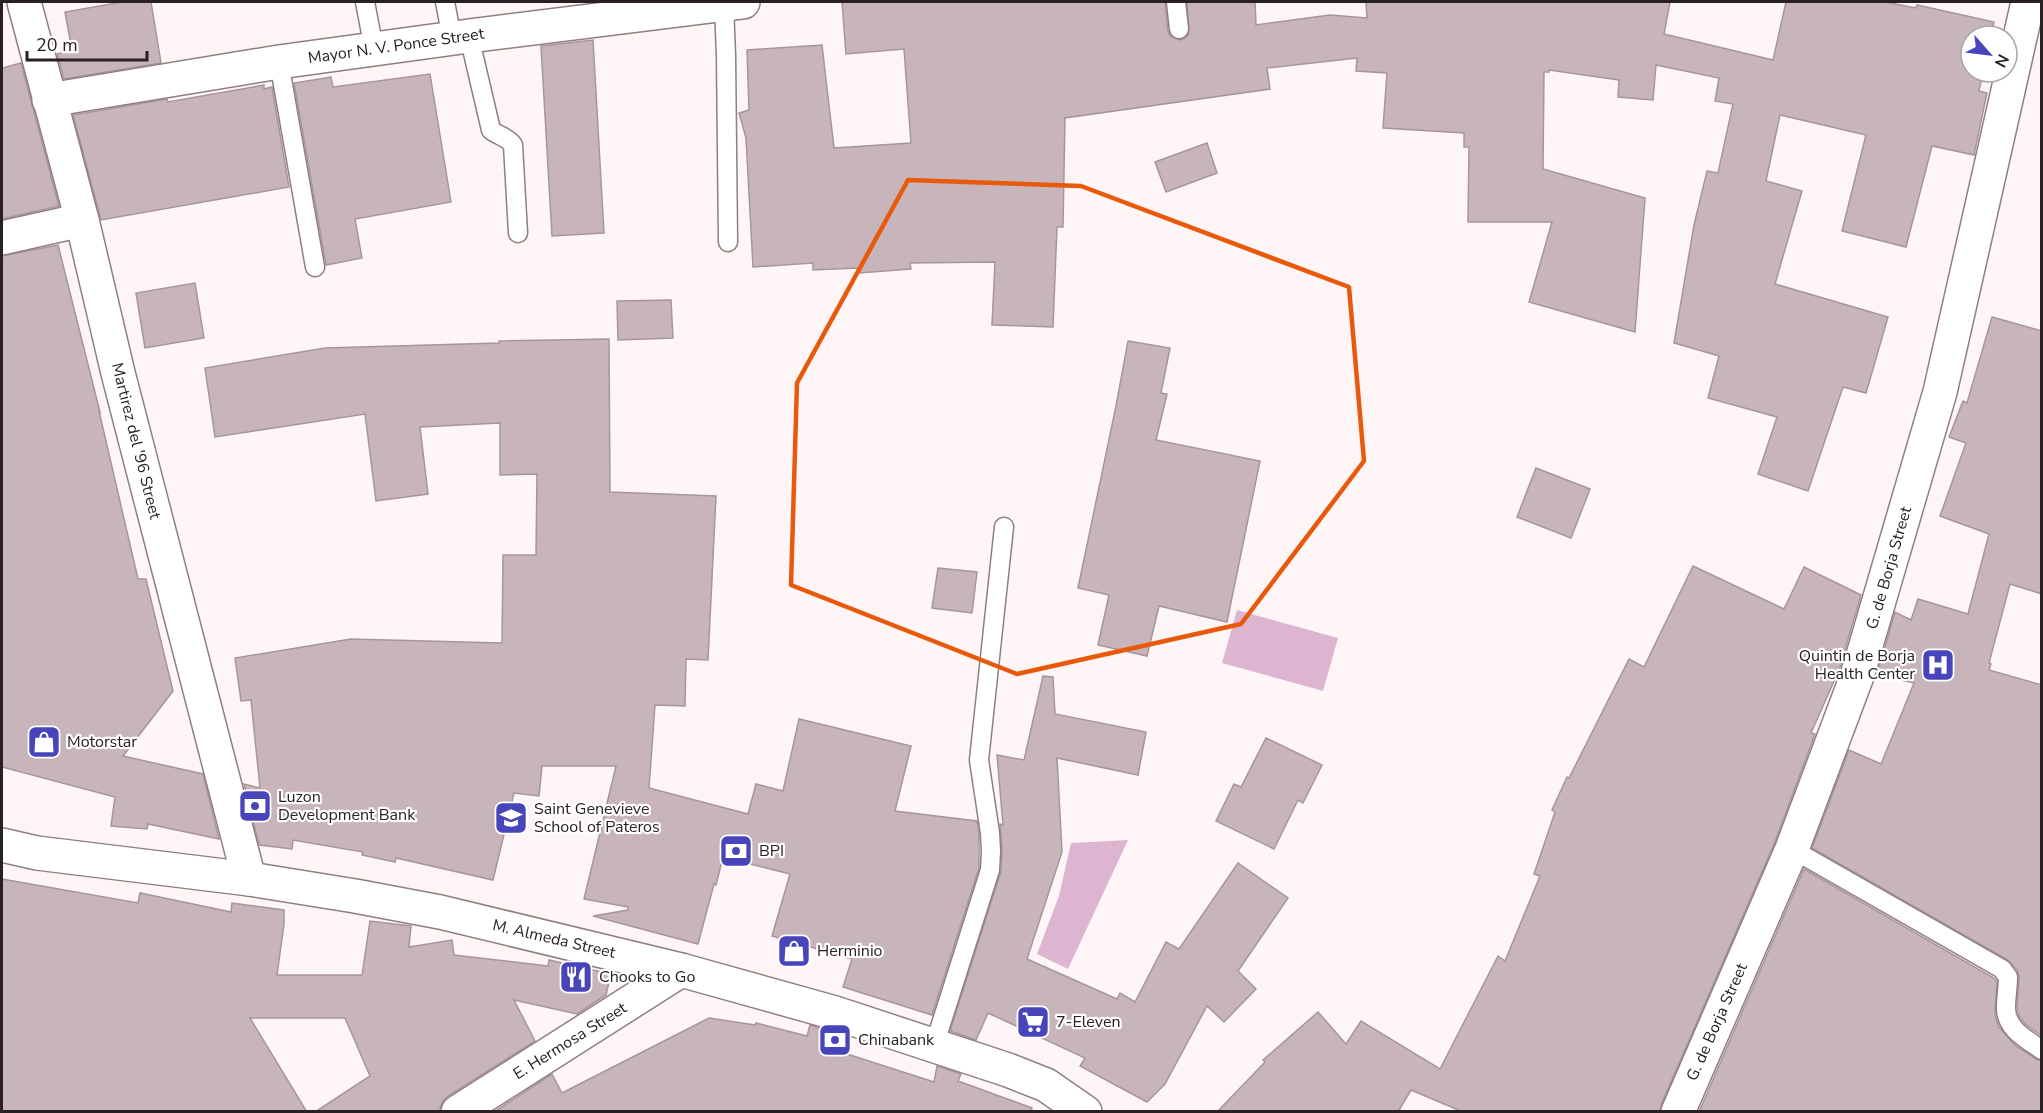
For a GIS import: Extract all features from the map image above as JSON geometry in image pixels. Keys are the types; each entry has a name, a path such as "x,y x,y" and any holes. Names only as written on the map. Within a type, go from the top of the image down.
{"street":[{"name":"Martirez del '96 Street","path":"24,2 82,220 118,373 249,879"},
{"name":"G. de Borja Street","path":"1678,1112 1792,849 1857,676 1940,392 2030,58 2026,2"},
{"name":"Mayor N. V. Ponce Street","path":"49,100 279,62 734,3"},
{"path":"2,238 82,220"},
{"name":"M. Almeda Street","path":"2,844 37,853 249,879 355,896 440,912 681,970 835,1013 1008,1070 1046,1085 1085,1112"},
{"name":"E. Hermosa Street","path":"458,1112 681,970"}],"lane":[{"path":"365,2 374,49"},
{"path":"445,2 461,37 491,130 509,140 513,145 518,233"},
{"path":"1176,2 1179,29"},
{"path":"728,242 726,56 734,3"},
{"path":"279,62 315,267"},
{"path":"934,1046 990,870 990,833 979,760 1004,527"},
{"path":"1792,849 2002,969 2008,977 2005,1010 2009,1022 2017,1032 2042,1050"}],"highlighted area":[{"path":"908,180 1081,186 1349,287 1364,461 1241,624 1017,674 791,585 797,383"}],"shaded area":[{"path":"1237,610 1338,638 1323,691 1222,663"},
{"path":"1128,840 1068,969 1037,954 1059,896 1071,843"}],"building":[{"path":"122,2 151,2 161,63 64,79 57,54 72,50 65,12"},
{"path":"842,2 1165,2 1168,31 1170,36 1180,40 1186,38 1189,33 1187,2 1255,2 1256,25 1330,15 1367,18 1366,2 1670,2 1664,34 1773,60 1786,2 1885,2 1916,8 1917,5 1994,22 1994,24 1959,24 1959,84 1980,84 1979,91 1987,93 1974,155 1932,146 1906,247 1842,231 1866,135 1780,115 1766,181 1802,191 1775,284 1888,317 1866,393 1843,387 1808,491 1758,474 1777,417 1708,398 1719,356 1674,343 1694,225 1707,171 1718,173 1733,104 1715,101 1719,78 1656,65 1653,100 1618,97 1619,80 1549,70 1549,72 1544,72 1543,169 1645,198 1635,332 1529,302 1552,222 1468,222 1469,147 1464,147 1464,133 1383,128 1387,73 1356,71 1357,58 1267,68 1270,89 1065,118 1063,227 1057,227 1053,327 992,325 995,262 910,263 911,269 859,273 858,268 813,270 813,263 753,267 746,138 739,113 749,110 747,50 822,45 834,148 911,143 904,49 846,54"},
{"path":"593,40 604,233 552,236 541,46"},
{"path":"21,63 59,206 2,219 2,68"},
{"path":"430,74 451,202 355,219 362,258 326,265 294,83 331,77 333,87"},
{"path":"264,85 264,89 272,87 289,187 101,220 73,115 167,99 168,102"},
{"path":"1207,143 1217,173 1166,192 1155,162"},
{"path":"58,245 100,412 138,579 146,579 173,691 123,756 203,774 219,839 148,824 147,829 111,826 115,797 2,767 2,256"},
{"path":"195,283 204,338 145,348 136,293"},
{"path":"671,300 673,338 618,340 617,301"},
{"path":"1992,317 2042,331 2042,594 2010,584 1989,670 2042,685 2042,1036 2025,1024 2019,1016 2017,1007 2019,977 2017,970 2008,960 1812,848 1849,750 1881,764 1914,683 1877,674 1895,612 1911,620 1918,599 1968,614 1989,534 1940,516 1966,443 1949,437 1963,401 1967,403"},
{"path":"609,339 610,492 716,496 708,660 686,659 685,706 655,705 649,788 748,814 756,784 783,791 799,719 911,746 895,811 977,821 979,834 979,868 932,1015 843,987 852,959 772,936 790,874 723,857 698,944 593,916 628,910 628,907 584,899 616,766 542,766 539,796 514,793 493,880 396,858 395,862 362,855 363,852 293,840 292,849 259,845 244,784 260,788 251,700 241,701 235,658 351,639 502,643 503,555 536,555 537,474 500,475 500,423 420,427 428,494 376,501 365,414 215,437 205,368 325,348"},
{"path":"1128,341 1170,348 1161,393 1167,394 1156,440 1260,461 1227,622 1159,606 1147,656 1098,645 1109,595 1078,588"},
{"path":"1536,468 1590,489 1571,538 1517,517"},
{"path":"1693,566 1784,609 1804,567 1861,595 1839,670 1811,733 1815,734 1775,842 1661,1105 1660,1112 1463,1112 1411,1090 1398,1112 1217,1112 1265,1062 1263,1060 1318,1012 1346,1044 1361,1021 1440,1069 1498,956 1505,961 1540,876 1534,874 1555,812 1552,810 1567,777 1569,778 1629,659 1644,667"},
{"path":"938,568 977,572 972,613 932,608"},
{"path":"1043,676 1053,677 1055,714 1146,732 1138,775 1057,758 1062,852 1027,959 1117,999 1120,993 1135,1002 1166,942 1179,949 1238,863 1288,898 1238,971 1256,989 1224,1022 1207,1006 1165,1084 1147,1102 1080,1066 1085,1058 988,1013 976,1040 950,1031 1001,871 1000,824 1003,825 997,755 1024,760"},
{"path":"1266,738 1322,765 1303,803 1298,800 1274,849 1216,821 1234,784 1241,787"},
{"path":"1804,869 1997,981 1995,1015 1999,1027 2016,1046 2042,1061 2042,1112 1699,1112"},
{"path":"2,879 138,903 140,893 231,912 232,903 284,910 277,975 362,975 370,921 411,926 409,947 452,940 454,955 548,966 549,960 611,974 606,995 577,1014 514,1000 535,1041 448,1096 439,1112 315,1112 370,1076 345,1018 250,1018 307,1112 2,1112"},
{"path":"709,1018 755,1025 756,1023 807,1036 810,1025 844,1036 841,1052 934,1082 937,1066 961,1074 958,1081 1032,1108 1031,1112 494,1112 552,1074 562,1093"}],"place":[{"name":"Quintin de Borja Health Center","path":"1938,665"},
{"name":"Motorstar","path":"44,742"},
{"name":"Luzon Development Bank","path":"255,806"},
{"name":"Saint Genevieve School of Pateros","path":"511,818"},
{"name":"BPI","path":"736,851"},
{"name":"Herminio","path":"794,951"},
{"name":"Chooks to Go","path":"576,977"},
{"name":"7-Eleven","path":"1033,1022"},
{"name":"Chinabank","path":"835,1040"}]}
